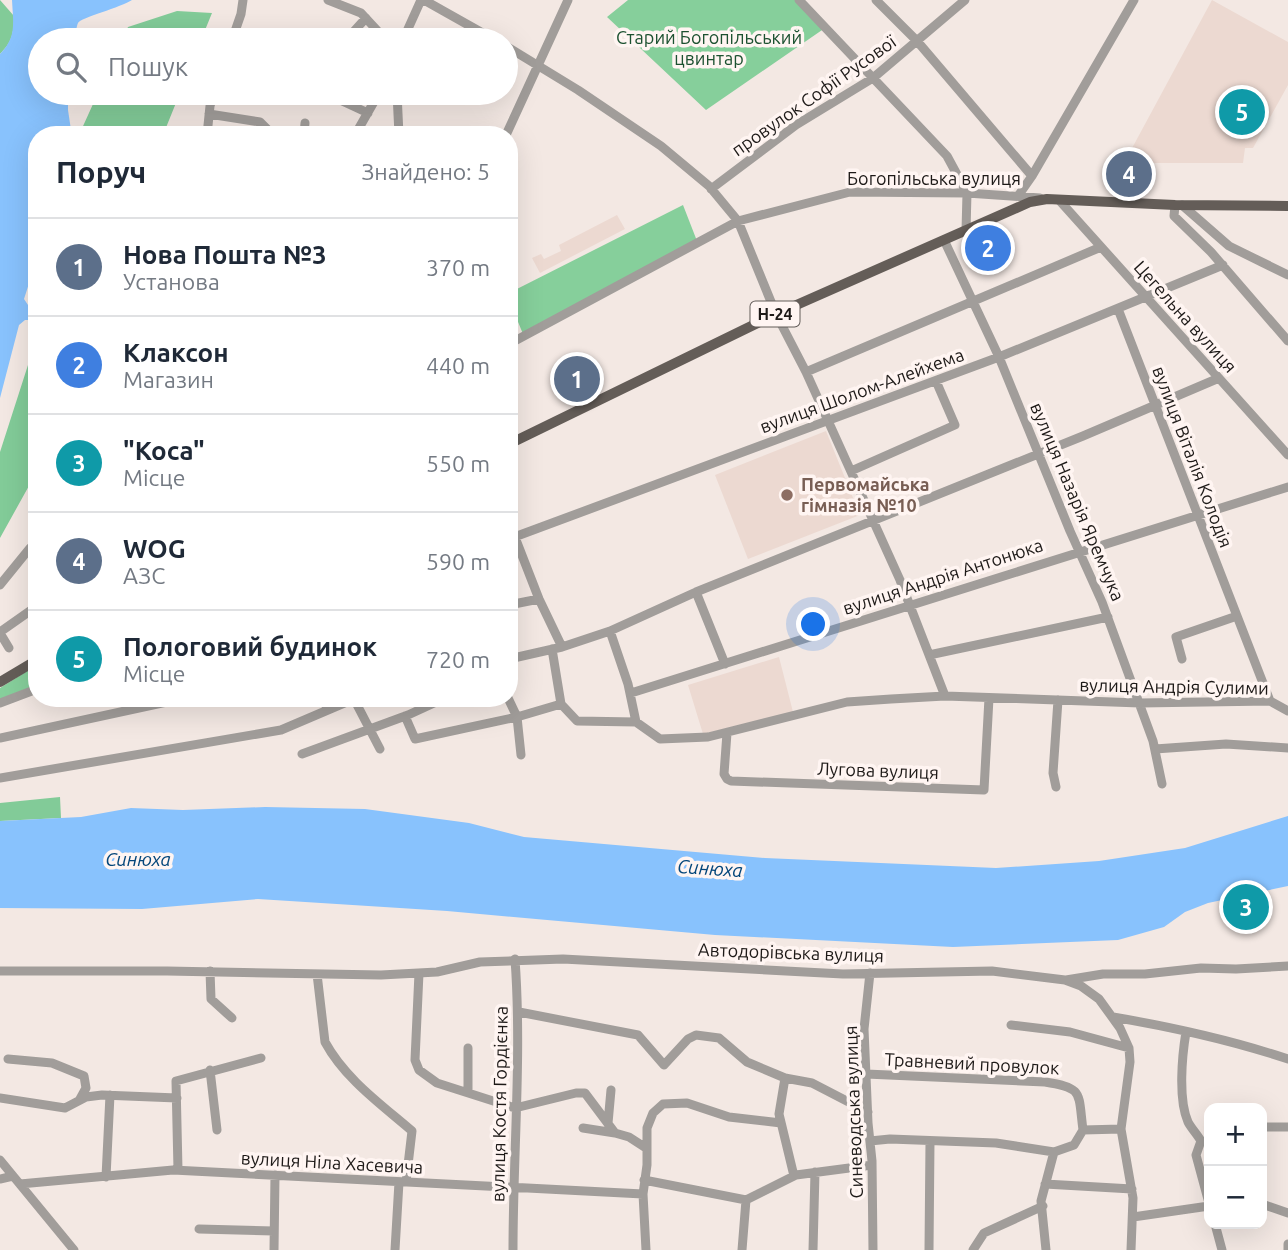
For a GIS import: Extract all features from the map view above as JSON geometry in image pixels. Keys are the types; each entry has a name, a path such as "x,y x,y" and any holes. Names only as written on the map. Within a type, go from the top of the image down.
{"main road":[{"name":"Н-24","path":"518,440 776,314 1030,202 1047,199"},
{"name":"Богопільська вулиця","path":"1047,199 1179,205 1288,206"},
{"path":"0,682 28,665"}],"street":[{"path":"236,28 243,0"},
{"path":"328,0 361,13 375,28"},
{"path":"409,28 422,0 473,28"},
{"path":"510,126 568,0"},
{"path":"799,0 947,156 967,193 966,231"},
{"path":"876,0 917,41 1032,176"},
{"name":"провулок Софії Русової","path":"712,189 796,125 873,78 965,0"},
{"path":"1018,196 1134,0"},
{"path":"357,28 366,18"},
{"path":"518,53 661,146 712,189 738,221 776,314 806,372 873,520 945,696"},
{"path":"208,126 211,105"},
{"path":"351,105 368,113"},
{"path":"360,126 372,105"},
{"path":"398,105 399,126"},
{"path":"209,114 260,122 264,126"},
{"name":"Богопільська вулиця","path":"518,339 738,221 850,192 967,193 1047,199"},
{"name":"Цегельна вулиця","path":"1059,200 1288,455"},
{"path":"1288,275 1229,246 1179,205 1174,216 1223,265 1288,341"},
{"name":"вулиця Назарія Яремчука","path":"944,240 999,357 1108,617 1155,749 1162,784"},
{"path":"806,372 1101,247"},
{"name":"вулиця Шолом-Алейхема","path":"518,536 999,357 1223,265"},
{"name":"вулиця Віталія Колодія","path":"1118,309 1270,701"},
{"path":"518,657 610,631 696,592 1039,454 1219,378"},
{"path":"851,471 955,425 936,381"},
{"name":"вулиця Андрія Антонюка","path":"631,693 1288,486"},
{"path":"0,585 28,550"},
{"path":"518,552 557,648 561,704 577,721 636,722 631,693 610,631"},
{"path":"696,592 725,664"},
{"path":"518,603 539,599"},
{"path":"9,648 0,632 28,612"},
{"path":"929,655 1108,617"},
{"path":"1182,659 1176,637 1237,617"},
{"path":"0,703 28,692"},
{"name":"вулиця Андрія Сулими","path":"636,722 660,739 708,737 847,702 945,696 1140,703 1270,701 1288,711"},
{"name":"Лугова вулиця","path":"726,733 724,774 731,781 984,790 989,698"},
{"name":"вулиця Андрія Сулими","path":"1056,787 1053,773 1058,700"},
{"path":"405,716 415,738 517,717 561,704"},
{"path":"0,738 141,707"},
{"path":"0,778 281,730 334,707"},
{"path":"359,707 380,749"},
{"path":"302,754 425,707"},
{"path":"512,707 517,717 521,755"},
{"path":"1155,749 1226,744 1288,748"},
{"name":"Автодорівська вулиця","path":"0,971 211,971 382,975 437,972 480,962 515,959 576,959 843,974 992,971 1065,980 1081,986 1099,999 1113,1017 1129,1048"},
{"name":"вулиця Костя Гордієнка","path":"513,1250 519,1012 515,959"},
{"path":"1065,980 1103,974 1288,966"},
{"path":"211,971 211,999 232,1018"},
{"path":"419,973 415,1060 419,1070 437,1083 515,1108 585,1093 615,1133"},
{"name":"Синеводська вулиця","path":"870,973 864,1029 872,1165 873,1250"},
{"path":"317,974 326,1042 331,1052 369,1094 412,1131 402,1182 395,1250"},
{"path":"519,1012 638,1035 664,1065 688,1039 696,1035 719,1038 747,1062 785,1078 812,1083 868,1112"},
{"path":"1113,1017 1256,1048 1288,1059"},
{"path":"1011,1025 1070,1032 1129,1048 1129,1070 1121,1129 1132,1189 1131,1250"},
{"path":"1186,1032 1181,1062 1187,1120 1204,1138"},
{"path":"468,1048 468,1092"},
{"path":"178,1170 176,1081 261,1058"},
{"path":"8,1059 52,1063 84,1076 86,1088 80,1099"},
{"path":"211,1070 217,1130"},
{"name":"Травневий провулок","path":"866,1074 1045,1082 1069,1086 1075,1089 1077,1095 1083,1130"},
{"path":"785,1078 779,1114 794,1176"},
{"path":"607,1123 611,1090"},
{"path":"0,1098 65,1108 86,1097 110,1095 177,1098"},
{"path":"106,1177 110,1095"},
{"path":"646,1250 643,1194 647,1165 647,1128 653,1113 663,1104 687,1103 736,1119 781,1123"},
{"path":"1267,1128 1288,1126"},
{"path":"583,1128 629,1137 646,1149"},
{"path":"870,1141 890,1139 996,1143 1054,1152 1074,1145 1083,1130 1121,1129"},
{"path":"929,1250 930,1141"},
{"path":"1204,1141 1196,1155 1204,1186"},
{"path":"1046,1250 1041,1201 1054,1152"},
{"path":"0,1160 68,1248"},
{"path":"644,1180 746,1200 794,1176 872,1165"},
{"name":"вулиця Ніла Хасевича","path":"20,1184 178,1170 643,1194"},
{"path":"813,1250 815,1172"},
{"path":"274,1250 275,1175"},
{"path":"0,1179 13,1176"},
{"path":"1045,1184 1132,1189"},
{"path":"742,1250 746,1200"},
{"path":"973,1250 984,1233 1042,1206"},
{"path":"1133,1217 1204,1206"},
{"path":"1267,1206 1288,1213"},
{"path":"199,1228 274,1231"},
{"path":"1216,1229 1222,1250"},
{"path":"1287,1250 1288,1244"}],"shaded area":[{"path":"1212,0 1288,42 1288,85 1253,148 1245,148 1243,163 1124,163"},
{"path":"617,215 625,229 540,273 532,258 541,254 544,259 561,251 559,245"},
{"name":"Первомайська гімназія №10","path":"826,431 860,515 748,559 715,475"},
{"path":"779,657 793,712 703,734 688,685"}],"green space":[{"path":"0,0 14,16 14,27 12,37 0,54"},
{"name":"Старий Богопільський цвинтар","path":"628,0 799,0 825,28 706,110 607,17"},
{"path":"177,11 212,13 206,28 128,27"},
{"path":"93,105 175,105 167,126 83,126"},
{"path":"683,205 697,241 523,334 518,322 518,288"},
{"path":"28,365 28,488 0,538 0,452"},
{"path":"28,671 28,690 0,701 0,688"},
{"path":"60,797 61,818 0,821 0,803"}],"water":[{"path":"12,0 132,0 80,21 77,28 28,28 28,105 68,105 70,126 28,126 28,287 24,299 28,305 28,320 19,325 0,398 0,54 12,35"},
{"name":"Синюха","path":"265,807 365,809 469,823 524,837 765,858 996,868 1099,861 1185,848 1288,816 1288,886 1208,903 1185,912 1164,927 1118,940 953,947 715,935 447,911 258,899 142,909 0,908 0,821 81,817 131,808 183,810"}],"place":[{"name":"Пологовий будинок","path":"1242,112"},
{"name":"WOG","path":"1129,174"},
{"name":"Клаксон","path":"988,248"},
{"name":"Нова Пошта №3","path":"577,379"},
{"name":"Первомайська гімназія №10","path":"787,495"},
{"name":"\"Коса\"","path":"1246,907"}]}
